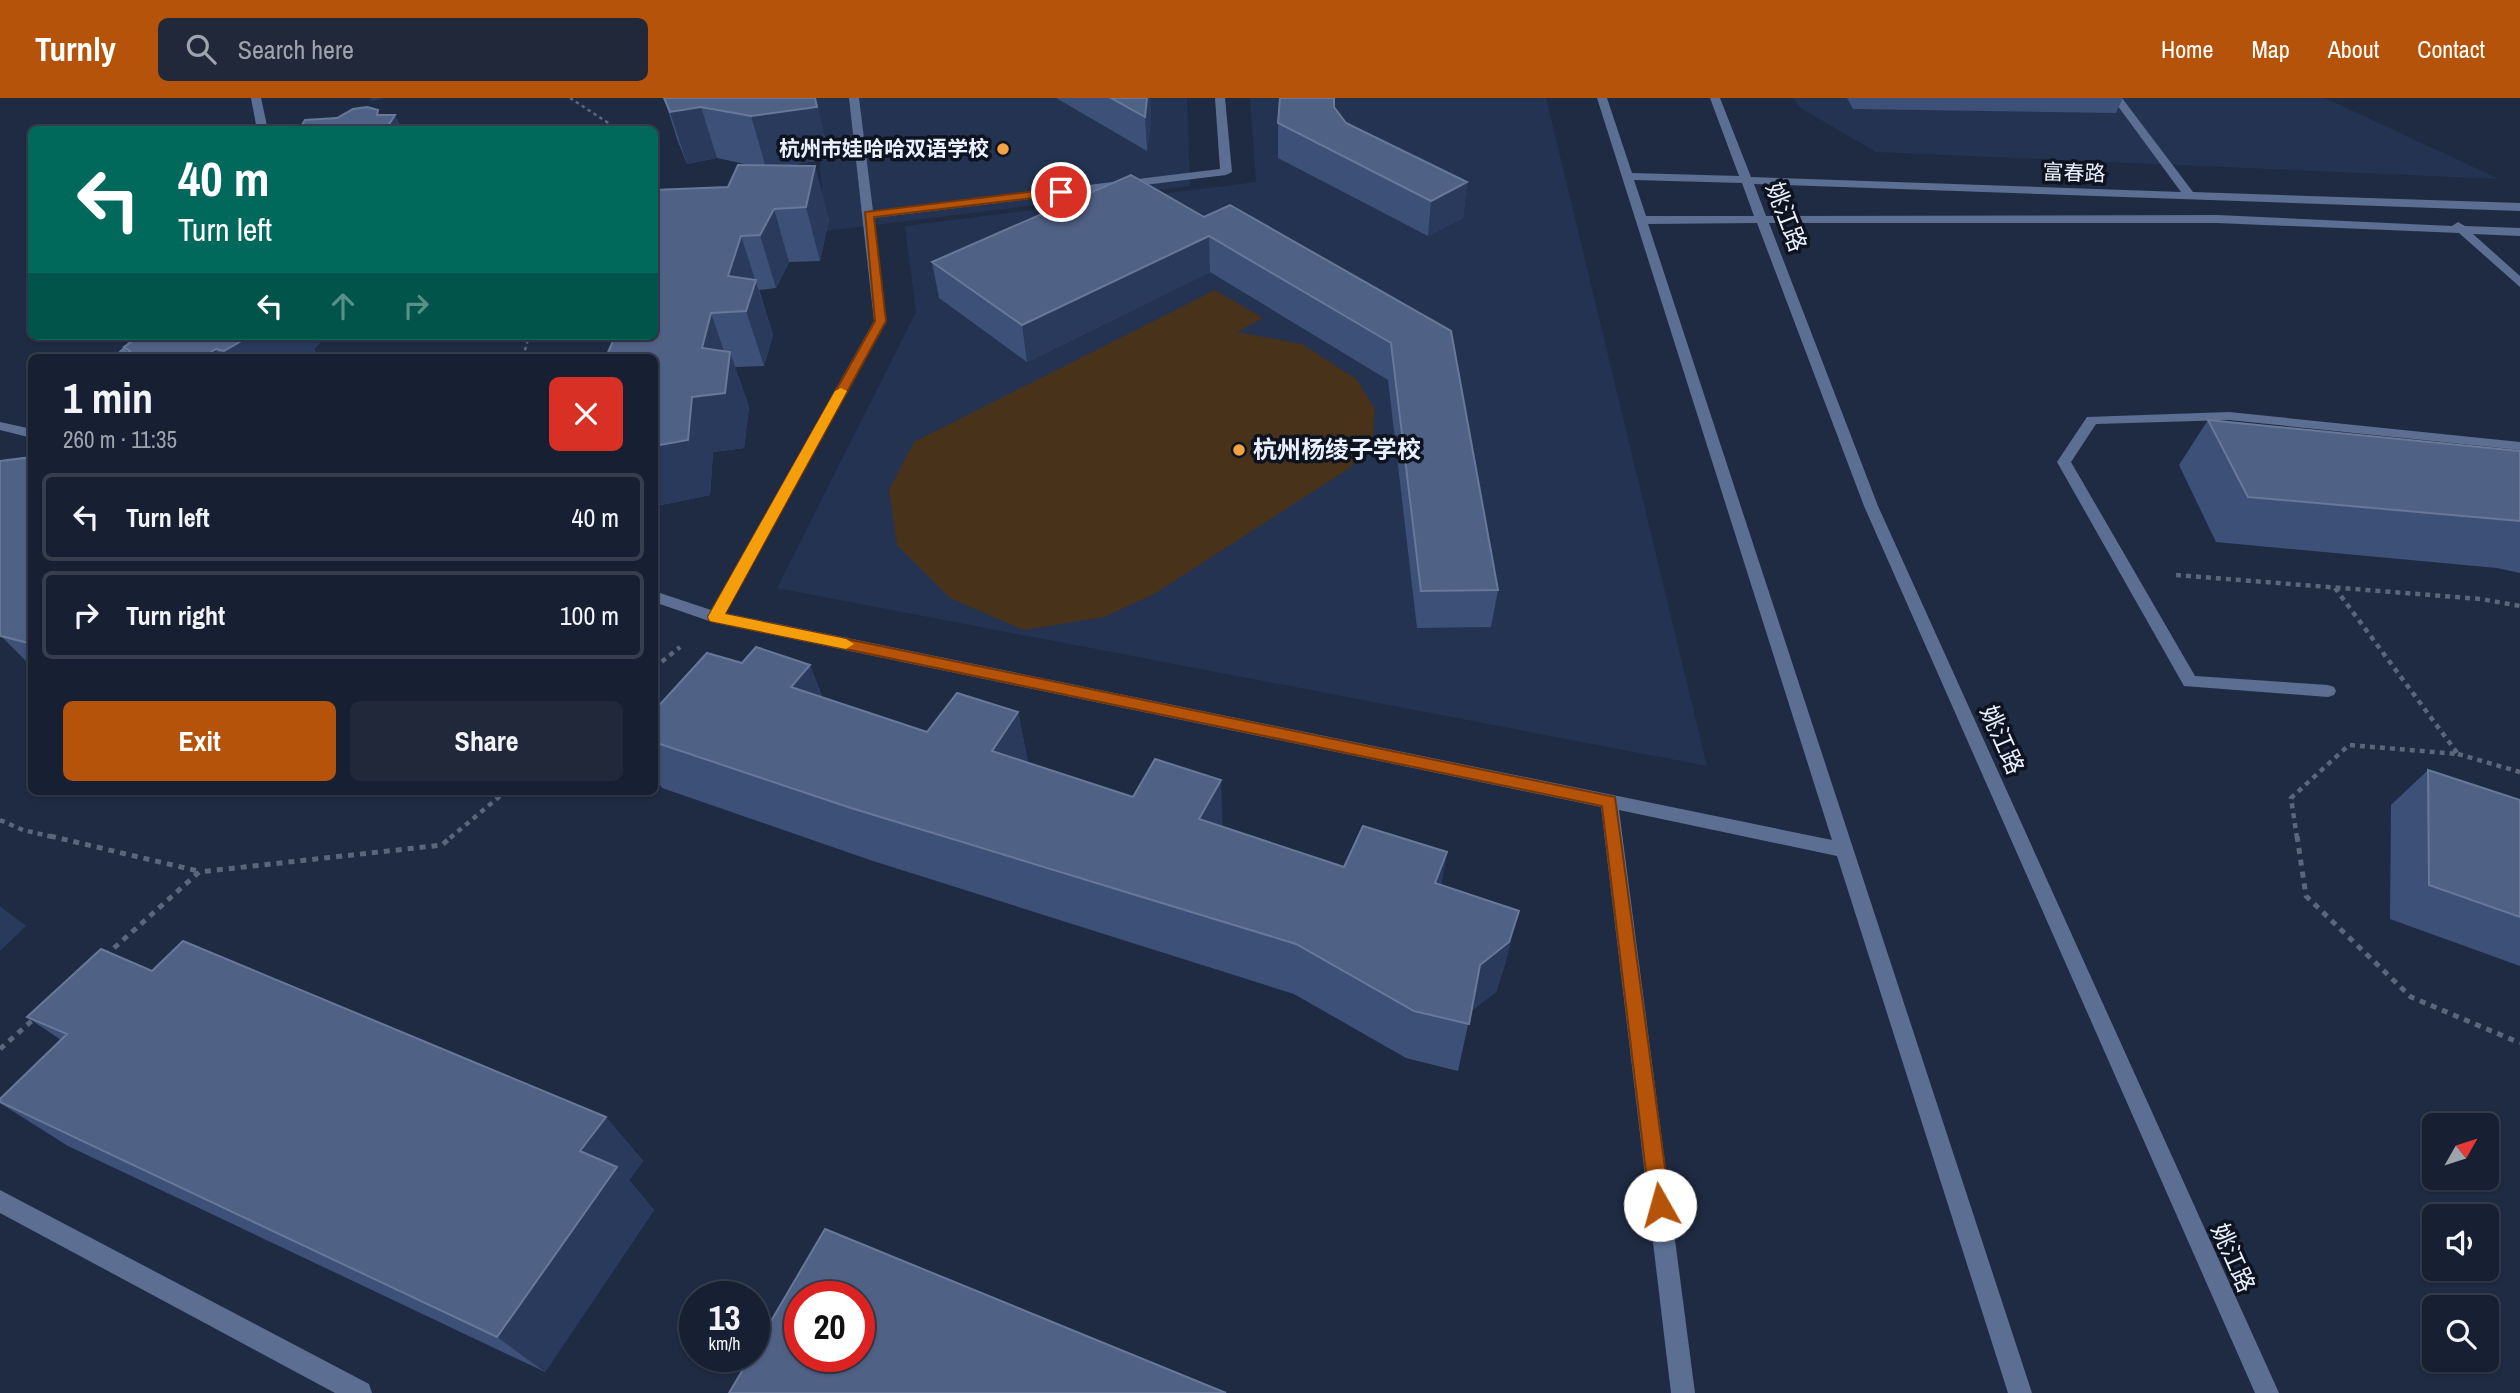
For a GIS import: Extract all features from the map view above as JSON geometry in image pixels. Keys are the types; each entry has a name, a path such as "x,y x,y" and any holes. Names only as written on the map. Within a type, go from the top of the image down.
{"street":[{"path":"257,98 262,126"},
{"path":"715,617 880,321 854,98"},
{"path":"869,215 1226,172 1220,98"},
{"path":"1602,98 2020,1393"},
{"name":"姚江路","path":"1715,98 1871,506 2267,1393"},
{"path":"2117,98 2190,196"},
{"name":"富春路","path":"1628,176 2520,207"},
{"path":"2436,204 2520,283"},
{"name":"富春路","path":"1642,220 1762,222 2217,219 2520,232"},
{"path":"123,354 139,340"},
{"path":"2328,691 2190,682 2064,462 2092,420 2229,416 2520,446"},
{"path":"0,426 28,433"},
{"path":"658,597 715,617 1846,850"},
{"path":"1609,801 1684,1393"},
{"path":"0,1200 360,1393"}],"path":[{"path":"570,98 613,126"},
{"path":"2127,571 2482,598 2520,606"},
{"path":"2335,588 2458,754"},
{"path":"2520,772 2458,754 2349,745 2291,798 2306,896 2411,998 2520,1043"},
{"path":"0,820 23,830 200,872 442,845 501,795"},
{"path":"100,961 200,872"},
{"path":"0,1049 40,1014"}],"shaded area":[{"name":"杭州市娃哈哈双语学校","path":"808,98 1187,98 1190,186 825,231 816,111"},
{"name":"杭州杨绫子学校","path":"1250,98 1546,98 1707,766 777,588 916,312 905,226 1256,182"},
{"path":"1794,98 2325,98 2499,179 1876,152 1799,107"},
{"path":"1215,290 1263,318 1237,332 1302,344 1356,379 1375,409 1372,446 1348,469 1154,594 1104,617 1024,630 950,598 897,545 889,490 914,442"}],"building":[{"path":"664,98 815,98 817,107 751,116 701,107 670,112"},
{"path":"1111,98 1147,98 1145,117"},
{"path":"1280,98 1334,98 1334,107 1346,123 1467,182 1431,201 1278,123"},
{"path":"367,107 378,110 377,115 395,115 388,126 301,126 305,120 337,118 353,109"},
{"path":"738,165 815,166 806,207 774,209 760,235 741,236 728,276 756,280 746,311 711,313 702,348 730,352 725,393 692,397 688,440 658,445 658,354 607,354 613,340 658,340 658,190 728,187"},
{"path":"1131,175 1204,217 1230,205 1451,331 1498,590 1421,591 1391,343 1209,236 1022,325 932,262"},
{"path":"134,340 243,340 224,351 216,349 207,354 126,354 130,351 124,347"},
{"path":"2208,420 2520,451 2520,521 2248,497"},
{"path":"28,458 28,643 0,635 0,461"},
{"path":"756,647 810,665 791,687 927,732 957,693 1018,712 992,751 1133,797 1155,759 1221,780 1199,819 1344,867 1363,826 1447,852 1435,883 1519,911 1509,942 1480,965 1469,1024 1414,1011 1296,944 851,808 658,743 658,707 707,653 742,663"},
{"path":"2428,770 2520,800 2520,917 2429,885"},
{"path":"183,941 606,1117 580,1151 617,1167 497,1337 0,1102 0,1099 67,1034 27,1017 101,949 152,971"},
{"path":"825,1229 1226,1393 729,1393 741,1372 770,1372 770,1323 784,1299 784,1372 875,1372 875,1281 794,1281"}],"slow traffic":[{"path":"841,391 715,617 846,644"}],"place":[{"name":"杭州市娃哈哈双语学校","path":"1003,149"},
{"name":"杭州杨绫子学校","path":"1239,450"}],"route":[{"path":"1061,192 869,215 880,321 715,617 1609,801 1660,1205"}]}
